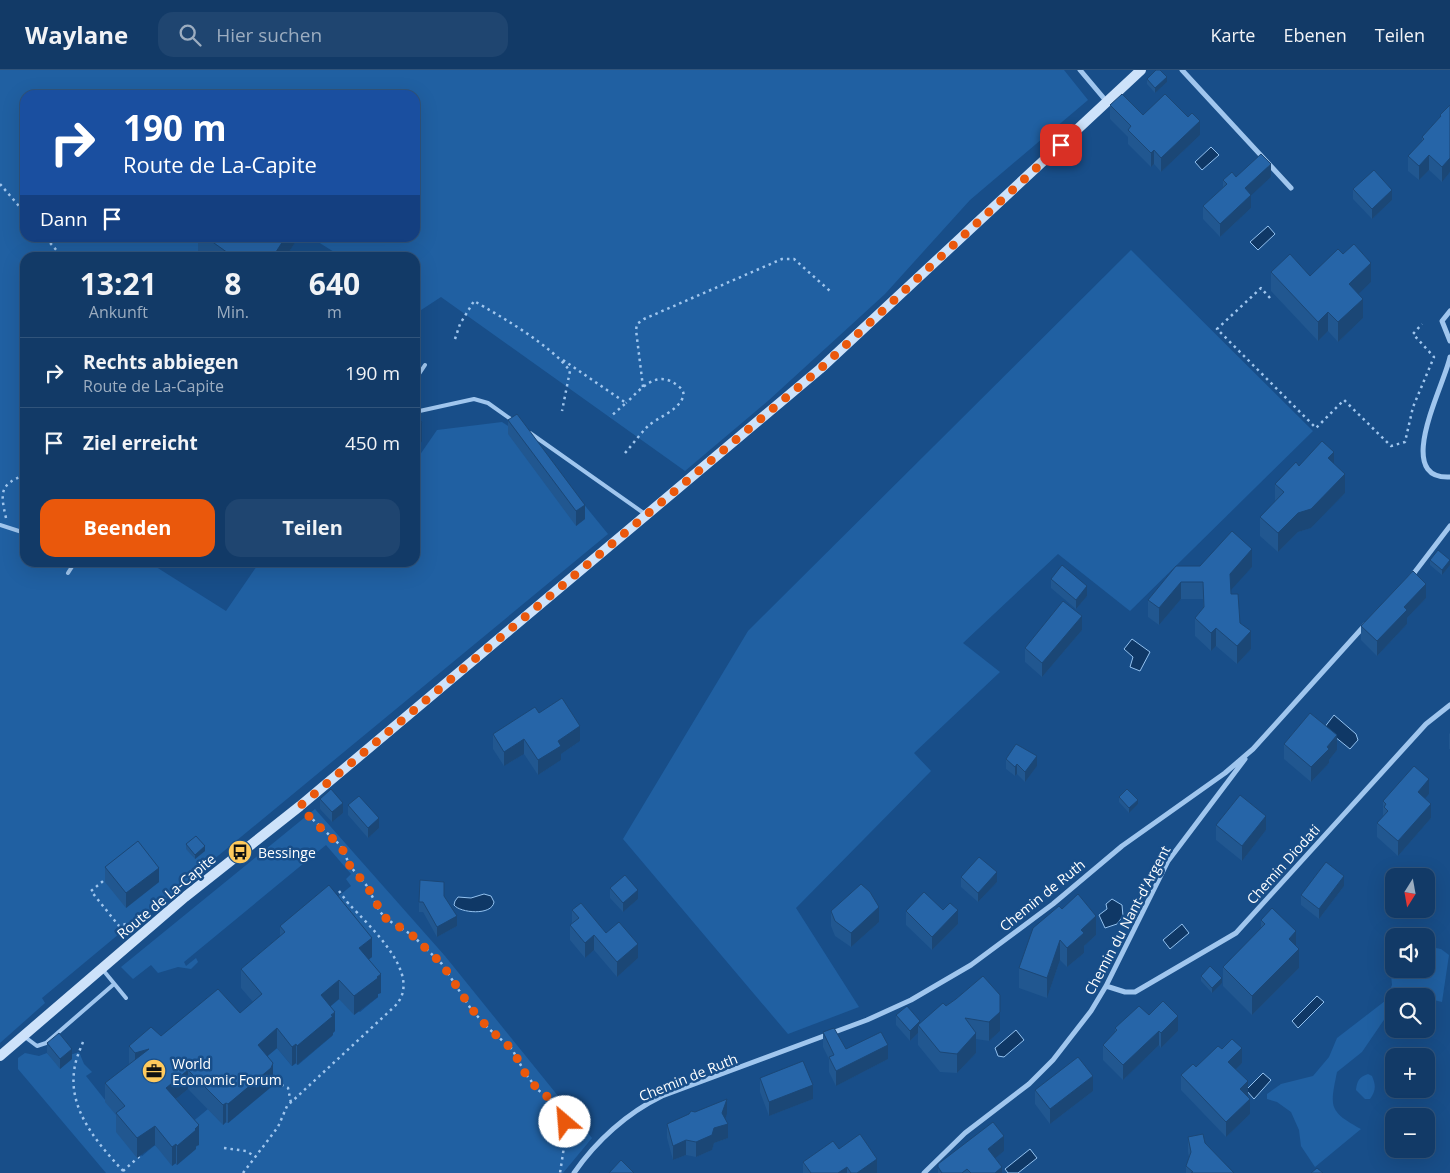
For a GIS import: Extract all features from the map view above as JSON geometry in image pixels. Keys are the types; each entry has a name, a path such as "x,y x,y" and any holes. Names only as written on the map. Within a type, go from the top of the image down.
{"street":[{"path":"1080,70 1108,103"},
{"name":"Route de La-Capite","path":"0,1056 23,1034 185,897 300,806 820,369 1108,103 1141,70"},
{"path":"1182,70 1292,188"},
{"path":"1450,311 1442,321 1450,341"},
{"path":"1450,357 1424,437 1422,456 1425,466 1432,472 1440,477 1450,478"},
{"path":"1405,582 1450,526"},
{"name":"Chemin de Ruth","path":"574,1173 591,1151 640,1107 662,1096 867,1020 911,1000 970,965 1053,904 1122,846 1201,792 1253,749 1368,622"},
{"name":"Chemin Diodati","path":"1106,986 1120,991 1135,992 1236,933 1426,724 1450,705"},
{"name":"Chemin du Nant-d'Argent","path":"924,1173 965,1133 1029,1084 1049,1064 1091,1011 1106,986 1168,861 1253,749"}],"lane":[{"path":"420,372 425,365"},
{"path":"420,411 474,399 488,403 519,425"},
{"path":"527,430 646,516"},
{"path":"0,526 8,526 20,531"},
{"path":"68,573 72,567"},
{"path":"101,968 126,998"},
{"path":"23,1034 37,1046 46,1043 114,984"}],"path":[{"path":"0,184 20,207"},
{"path":"49,242 58,252"},
{"path":"643,387 636,330 638,324 644,319 782,259 794,259 830,291"},
{"path":"1270,298 1261,288 1217,329 1316,428 1344,400 1391,446 1405,442 1413,407 1434,357 1413,334 1422,324"},
{"path":"455,339 460,324 474,301 626,403"},
{"path":"560,358 570,371 571,376 562,411"},
{"path":"610,417 650,381 658,378 674,382 682,388 683,399 666,415 649,425 625,453"},
{"path":"8,526 1,499 2,489 9,481 20,477"},
{"path":"300,806 314,822 341,846 350,866 367,886 380,912 434,955 452,977 478,1018 512,1049 525,1073 538,1090 555,1102 563,1116 566,1134 560,1173"},
{"path":"114,872 91,891 119,926"},
{"path":"243,1173 278,1127 291,1103 394,1007 402,996 403,977 396,960 339,891"},
{"path":"342,908 348,902"},
{"path":"83,1042 74,1075 78,1104 89,1128 124,1172 141,1155"},
{"path":"270,1072 279,1084 288,1088 291,1103"},
{"path":"224,1148 246,1150 256,1157"},
{"path":"248,1173 249,1166"}],"shaded area":[{"path":"0,70 1064,70 1088,100 970,200 885,294 769,400 685,471 441,297 420,311 420,252 334,252 318,242 420,242 420,90 20,90 20,242 204,242 197,252 20,252 20,567 156,567 226,611 256,567 420,567 420,455 437,430 502,422 534,443 608,534 121,936 119,934 42,998 45,1003 0,1043"},
{"path":"1211,147 1219,155 1202,170 1195,162"},
{"path":"1268,226 1275,234 1258,250 1250,242"},
{"path":"1131,250 1313,431 1130,611 1058,554 963,643 1000,672 914,753 931,771 796,908 859,1007 788,1034 623,839 748,631"},
{"path":"1132,639 1150,652 1140,671 1130,667 1133,657 1124,649"},
{"path":"1334,715 1356,734 1358,740 1350,749 1324,728"},
{"path":"315,809 445,956 592,1138 563,1173 106,1173 18,1069 18,1058 25,1053 39,1056 47,1053 61,1068 70,1055 79,1052 84,1064 92,1072 86,1076 125,1125 140,1154 142,1156 155,1145 177,1165 198,1145 185,1128 208,1109 223,1124 228,1123 271,1087 258,1064 277,1048 292,1066 296,1063 298,1065 332,1036 321,1014 339,999 360,1012 378,997 335,899 351,886 346,879 351,874 326,845 184,962 186,966 196,958 198,962 191,969 178,967 158,973 151,965 133,979 121,967"},
{"path":"484,894 491,896 494,902 488,910 476,912 462,910 454,905 458,897 471,898"},
{"path":"1112,899 1122,905 1123,916 1117,924 1105,928 1099,915 1107,909 1106,904"},
{"path":"1182,924 1189,933 1170,949 1163,940"},
{"path":"1435,948 1441,949 1449,955 1442,1002 1435,1000 1435,988 1391,988 1391,978 1435,978"},
{"path":"1317,996 1324,1002 1298,1028 1292,1021"},
{"path":"1385,1001 1385,1018 1362,1052 1337,1072 1333,1093 1334,1107 1337,1112 1361,1129 1315,1167 1301,1146 1299,1130 1291,1112 1277,1102 1267,1099 1267,1094 1281,1084 1313,1076 1329,1057 1337,1038"},
{"path":"1016,1030 1024,1040 1004,1057 998,1056 995,1048"},
{"path":"1263,1073 1271,1080 1254,1099 1246,1090"},
{"path":"1368,1074 1372,1076 1375,1088 1370,1099 1365,1099 1356,1090 1362,1076"},
{"path":"1030,1149 1037,1158 1018,1173 1008,1173 1005,1169"}],"building":[{"path":"1156,70 1160,70 1167,77 1155,88 1147,79"},
{"path":"1122,94 1143,115 1165,94 1188,117 1192,113 1200,121 1161,158 1154,150 1151,153 1128,130 1131,126 1110,105"},
{"path":"1450,105 1450,158 1442,167 1429,155 1419,166 1408,156 1424,139 1422,137"},
{"path":"1261,154 1271,164 1245,188 1251,195 1220,224 1203,206 1227,184 1223,180 1232,172 1236,177"},
{"path":"1374,170 1392,190 1372,209 1353,189"},
{"path":"213,242 282,242 276,252 227,252"},
{"path":"1354,244 1371,263 1349,284 1363,299 1338,322 1328,312 1318,322 1271,272 1290,254 1310,276 1338,249 1343,254"},
{"path":"517,414 585,505 576,511 508,420"},
{"path":"1322,441 1334,452 1328,458 1345,474 1311,509 1298,513 1278,533 1260,517 1284,492 1275,484 1296,462 1299,466"},
{"path":"1232,531 1252,549 1230,574 1231,594 1238,594 1240,623 1251,631 1237,646 1216,628 1211,633 1195,618 1204,607 1203,582 1181,582 1159,608 1148,600 1176,566 1200,566"},
{"path":"1438,550 1450,560 1442,570 1430,560"},
{"path":"1062,565 1087,586 1076,600 1051,579"},
{"path":"1413,571 1426,584 1404,607 1407,610 1377,641 1361,626"},
{"path":"1063,601 1082,616 1042,663 1025,648"},
{"path":"562,698 580,726 558,741 561,746 538,760 524,739 504,752 493,734 535,707 539,713"},
{"path":"1310,713 1337,735 1327,747 1329,749 1311,767 1284,744"},
{"path":"1016,744 1037,756 1025,772 1017,764 1015,767 1006,759"},
{"path":"1414,766 1429,779 1418,792 1431,804 1398,841 1377,823 1388,811 1384,807 1386,804 1383,801"},
{"path":"331,789 343,803 332,812 320,799"},
{"path":"1127,789 1138,800 1129,808 1119,797"},
{"path":"1240,795 1266,816 1242,846 1216,825"},
{"path":"359,796 379,818 368,828 348,805"},
{"path":"196,836 205,846 195,855 186,844"},
{"path":"138,841 159,868 126,893 105,867"},
{"path":"979,857 997,872 978,893 961,877"},
{"path":"1326,862 1344,876 1319,909 1301,895"},
{"path":"625,875 638,890 623,903 610,888"},
{"path":"420,880 444,882 444,896 457,916 437,927 423,902 419,902"},
{"path":"861,884 870,892 879,907 851,933 835,921 831,911"},
{"path":"329,885 372,938 359,948 381,974 378,978 354,996 339,980 321,995 335,1012 331,1015 333,1016 297,1046 296,1044 292,1047 277,1028 258,1045 273,1063 271,1068 228,1104 223,1105 188,1070 166,1088 199,1125 196,1130 177,1146 176,1144 172,1147 155,1126 137,1138 116,1113 125,1106 105,1083 149,1049 135,1053 129,1046 151,1027 161,1036 218,989 240,1013 262,994 241,969 285,932 280,926"},
{"path":"924,892 943,910 950,903 958,910 932,937 906,911"},
{"path":"1078,894 1096,916 1081,930 1084,933 1067,948 1060,940 1047,978 1019,968 1033,928 1059,906 1062,909"},
{"path":"581,903 606,933 619,922 638,944 617,962 594,935 585,943 570,925 579,918 572,910"},
{"path":"1272,908 1296,931 1289,939 1299,949 1252,996 1223,967 1265,924 1261,920"},
{"path":"1210,966 1222,978 1212,988 1201,976"},
{"path":"983,976 1000,995 1000,1012 989,1022 965,1018 976,1033 957,1054 940,1052 918,1025 943,1003 946,1006"},
{"path":"1163,1001 1178,1016 1123,1065 1103,1045 1117,1030 1115,1028 1139,1006 1149,1015"},
{"path":"907,1006 920,1021 910,1031 896,1015"},
{"path":"834,1028 846,1049 881,1032 888,1045 836,1071 829,1057 834,1055 823,1032"},
{"path":"59,1033 72,1049 60,1059 47,1043"},
{"path":"1232,1039 1242,1048 1228,1062 1248,1081 1240,1089 1250,1099 1226,1122 1181,1075 1193,1064 1196,1067 1218,1046 1222,1049"},
{"path":"1078,1057 1093,1076 1050,1109 1035,1090"},
{"path":"803,1061 813,1085 769,1102 760,1078"},
{"path":"727,1099 722,1113 728,1124 714,1128 712,1135 696,1142 686,1140 673,1146 667,1124 689,1114 691,1111 695,1112"},
{"path":"993,1122 1004,1136 988,1149 1002,1167 995,1173 971,1173 967,1169 962,1173 942,1173 938,1164"},
{"path":"860,1134 877,1159 857,1173 851,1173 847,1167 838,1173 811,1173 803,1162 833,1141 839,1149"},
{"path":"1203,1134 1205,1143 1234,1173 1191,1173 1193,1172 1186,1166 1191,1152 1188,1137"},
{"path":"621,1160 634,1173 609,1173"},
{"path":"1317,1168 1323,1173 1311,1173"}],"place":[{"name":"Bessinge","path":"240,852"},
{"name":"World Economic Forum","path":"154,1071"}],"route":[{"path":"565,1122 555,1102 538,1090 525,1073 516,1053 488,1028 471,1008 442,964 412,935 384,917 367,886 350,866 338,841 314,822 300,806 758,423 889,306 1061,145"}]}
